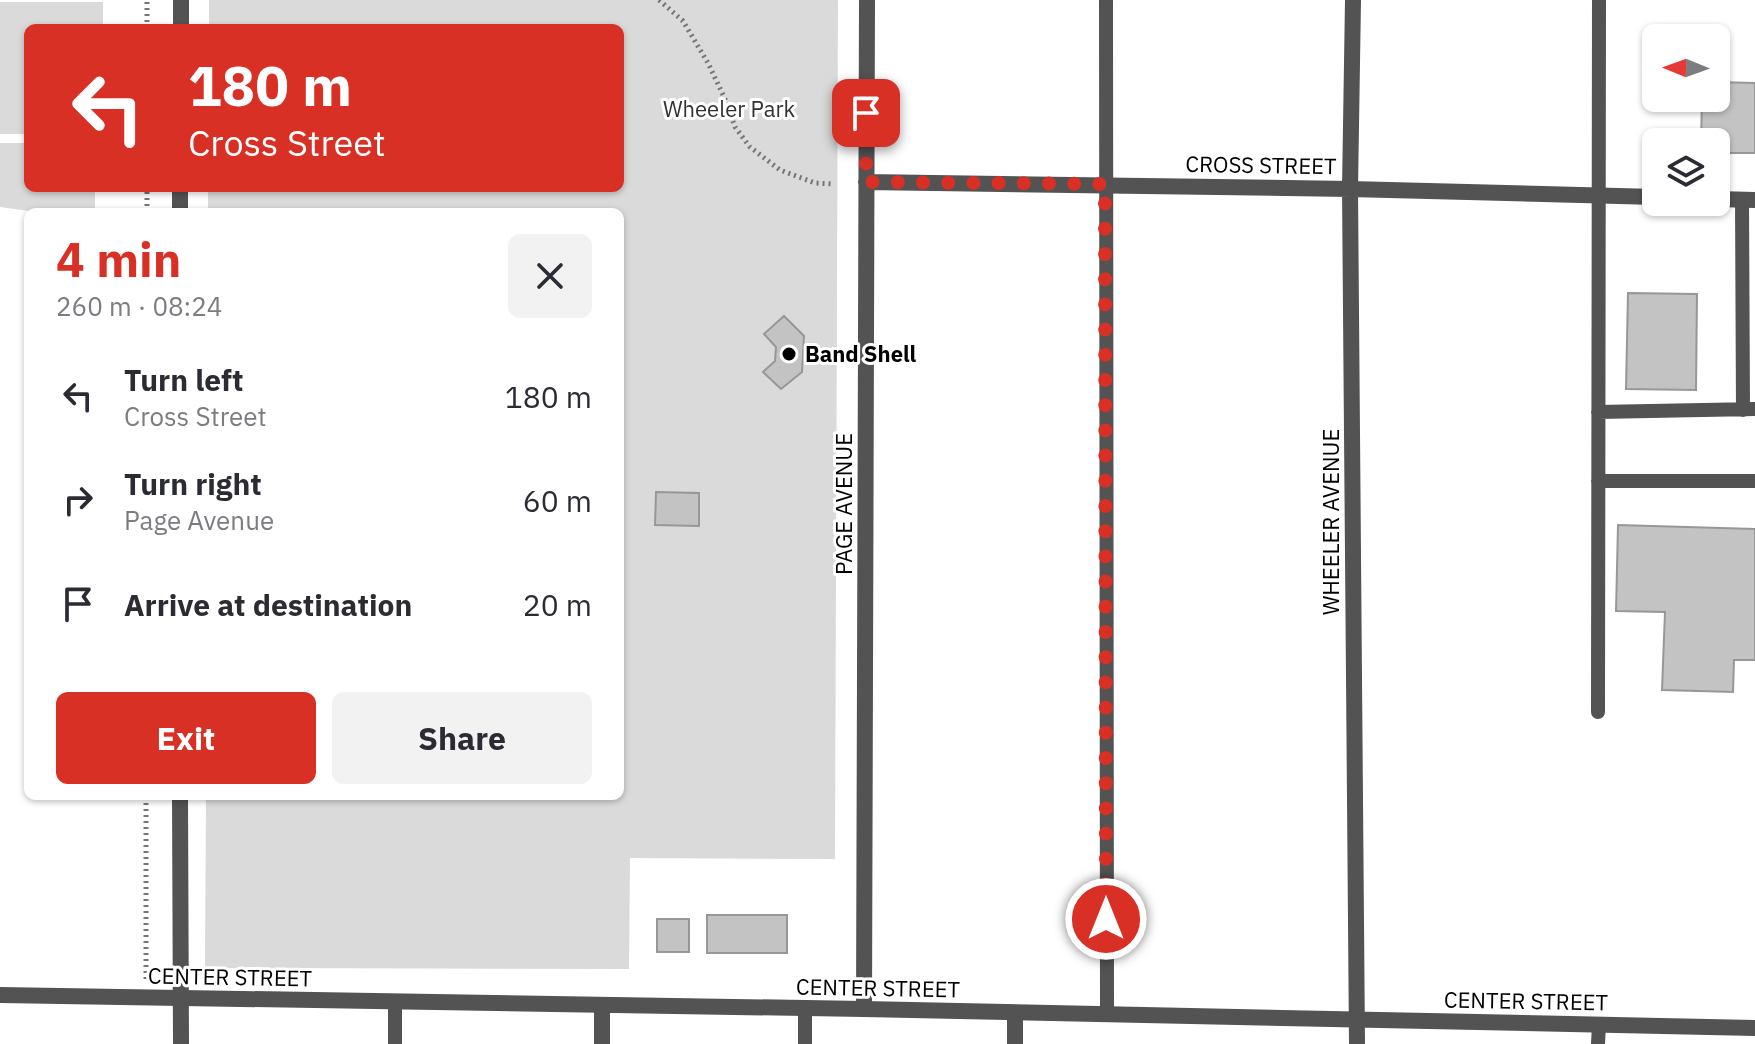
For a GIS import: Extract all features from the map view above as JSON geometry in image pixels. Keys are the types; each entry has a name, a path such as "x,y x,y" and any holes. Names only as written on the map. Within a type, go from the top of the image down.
{"street":[{"path":"181,0 181,24"},
{"name":"PAGE AVENUE","path":"864,1009 867,0"},
{"name":"WHEELER AVENUE","path":"1353,0 1350,189 1357,1044"},
{"name":"CROSS STREET","path":"866,182 1105,184 1642,197"},
{"path":"180,800 181,1044"},
{"name":"CENTER STREET","path":"0,995 1755,1028"},
{"path":"602,1005 602,1044"},
{"path":"1015,1013 1015,1044"}],"lane":[{"path":"1106,0 1107,1014"},
{"path":"1598,712 1599,0"},
{"path":"1598,412 1749,409 1749,199"},
{"path":"1598,481 1755,481"},
{"path":"395,1002 395,1044"},
{"path":"805,1008 805,1044"},
{"path":"1598,1044 1599,1024"}],"path":[{"path":"147,0 147,24"},
{"path":"659,0 683,21 708,63 735,127 750,147 791,175 815,183 834,184"},
{"path":"146,800 146,997"}],"green space":[{"name":"Wheeler Park","path":"209,0 838,0 835,859 630,858 629,969 205,968 206,800 624,800 624,208 208,208 208,192 624,192 624,24 209,24"},
{"path":"0,2 103,2 103,24 24,24 24,134 0,134"},
{"path":"0,143 24,143 24,192 95,192 95,208 24,210 0,207"}],"building":[{"path":"1730,82 1755,83 1755,153 1730,153 1730,128 1701,128 1702,112 1730,112"},
{"path":"1628,293 1697,294 1696,390 1626,389"},
{"name":"Band Shell","path":"784,316 804,336 802,372 781,389 763,372 775,361 776,347 764,334"},
{"path":"656,492 699,493 699,526 655,525"},
{"path":"1618,525 1755,529 1755,660 1734,660 1733,692 1662,690 1665,612 1616,611"},
{"path":"707,915 787,915 787,953 707,953"},
{"path":"657,919 689,919 689,952 657,952"}],"place":[{"name":"Band Shell","path":"789,354"}],"route":[{"path":"866,113 866,182 1105,184 1106,919"}]}
